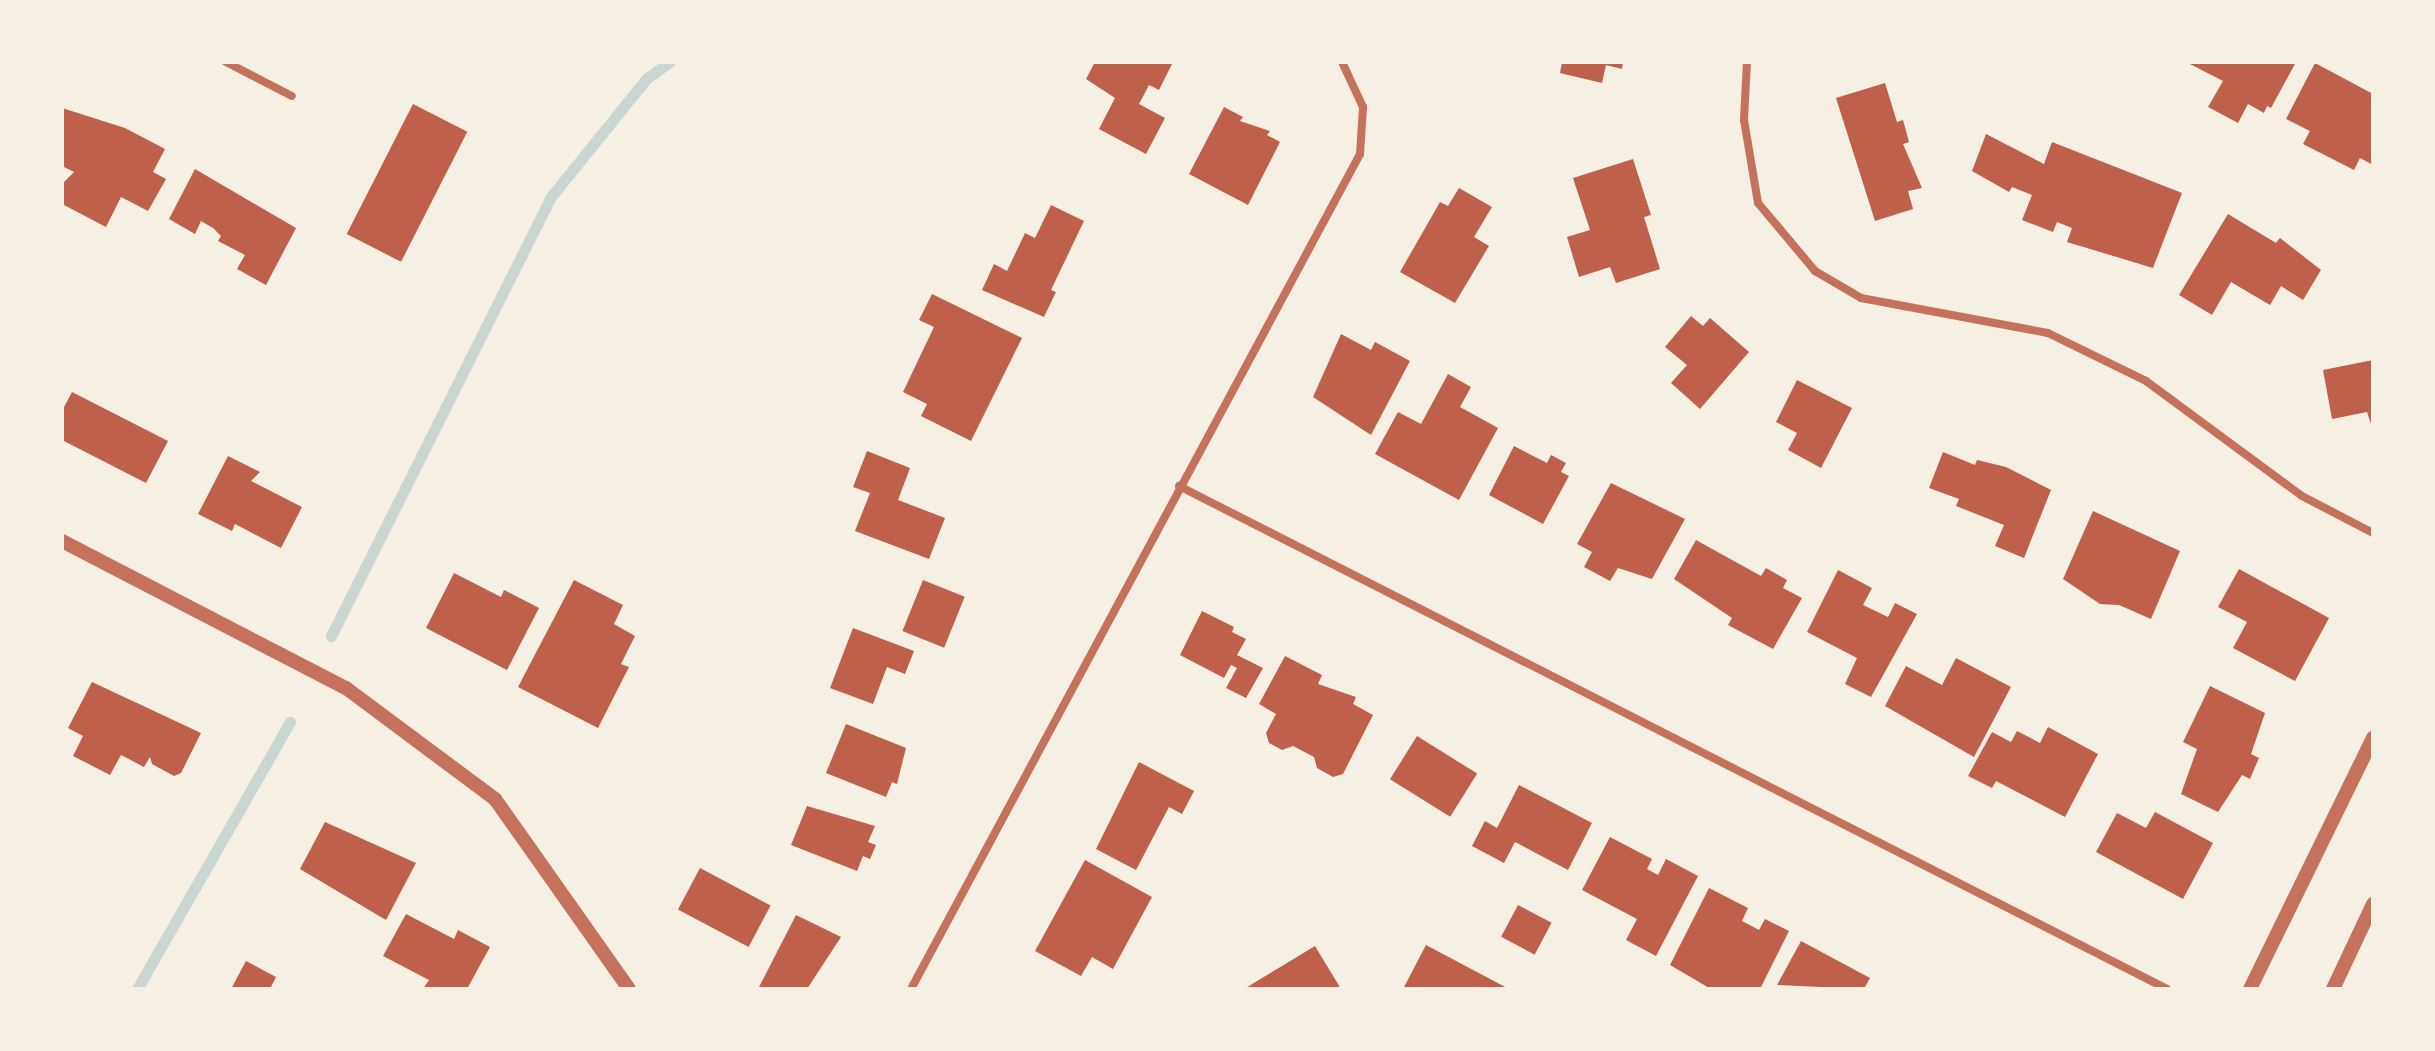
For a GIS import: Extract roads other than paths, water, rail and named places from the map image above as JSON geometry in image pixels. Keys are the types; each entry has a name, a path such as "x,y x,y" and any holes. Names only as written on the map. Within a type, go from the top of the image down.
{"street":[{"path":"226,62 292,96"},
{"path":"911,989 1360,154 1363,107 1342,62"},
{"path":"1747,62 1744,120 1758,203 1815,271 1861,298 2048,333 2146,381 2302,496 2373,533"},
{"path":"1179,486 2167,989"},
{"path":"62,541 346,688 495,799 629,989"},
{"path":"2250,989 2373,738"},
{"path":"2333,989 2373,904"}],"waterway":[{"path":"331,636 550,198 646,79 669,62"},
{"path":"137,989 290,722"}]}
